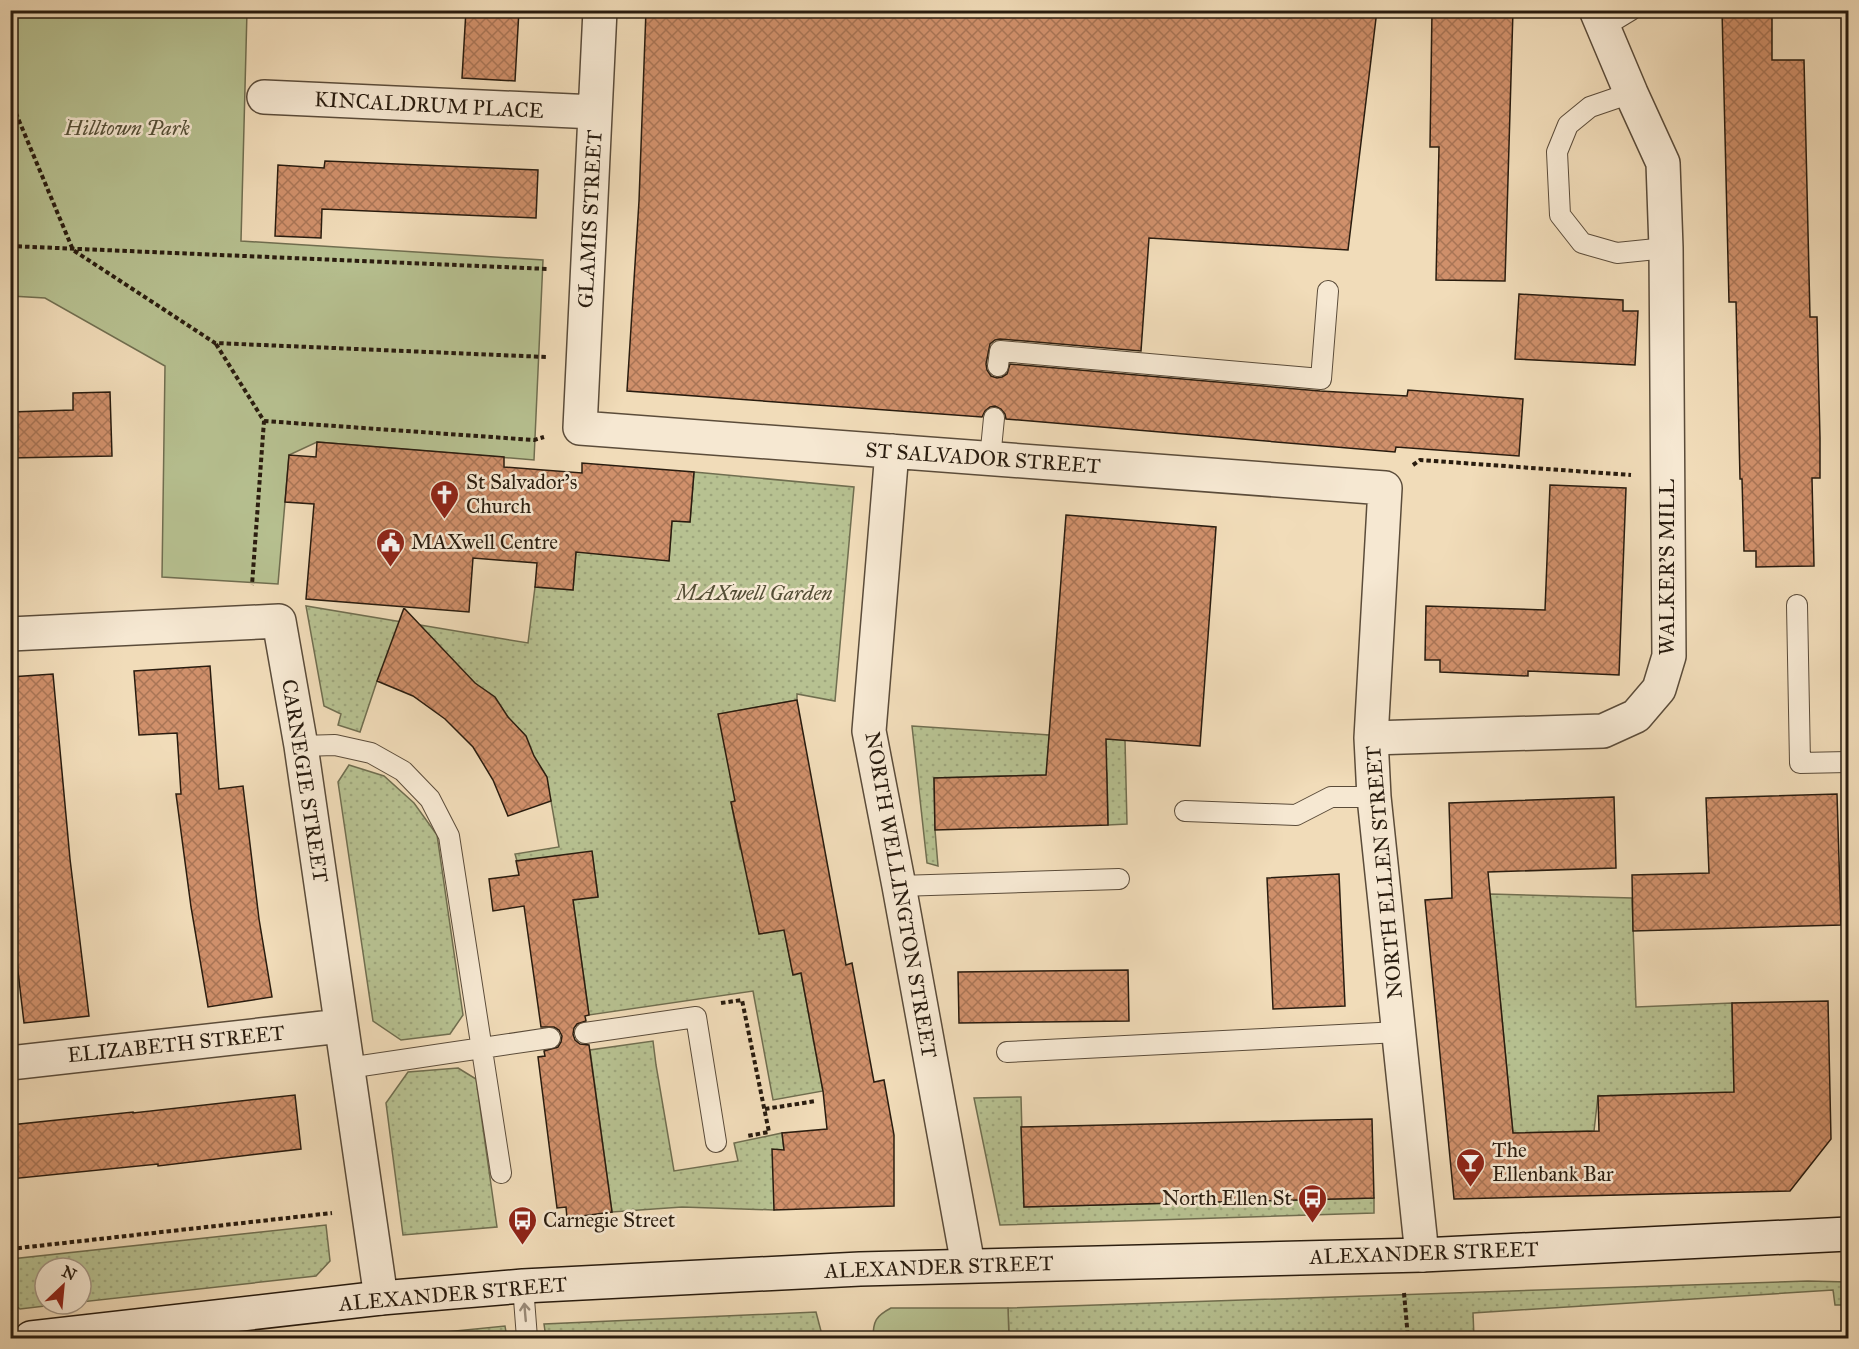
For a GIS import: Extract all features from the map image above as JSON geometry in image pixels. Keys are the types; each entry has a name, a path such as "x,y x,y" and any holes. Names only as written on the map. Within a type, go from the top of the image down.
{"street":[{"name":"GLAMIS STREET","path":"580,428 600,10"},
{"name":"WALKER'S MILL","path":"1371,738 1603,730 1636,716 1659,689 1669,656 1666,248 1663,163 1600,19"},
{"name":"KINCALDRUM PLACE","path":"264,97 595,112"},
{"name":"ST SALVADOR STREET","path":"580,428 1385,488"},
{"name":"NORTH WELLINGTON STREET","path":"892,451 869,731 900,886 968,1265"},
{"name":"NORTH ELLEN STREET","path":"1385,488 1371,738 1374,796 1422,1255"},
{"path":"10,634 279,621"},
{"name":"CARNEGIE STREET","path":"279,621 302,746 381,1298"},
{"name":"ELIZABETH STREET","path":"10,1063 341,1026"},
{"name":"ALEXANDER STREET","path":"31,1338 381,1298 523,1286 968,1265 1422,1255 1848,1234"}],"lane":[{"name":"WALKER'S MILL","path":"1600,19 1631,10"},
{"path":"1631,93 1590,106 1568,125 1557,152 1560,215 1582,243 1617,253 1666,248"},
{"path":"998,366 1000,351 1321,379 1328,291"},
{"path":"990,459 994,418"},
{"path":"1797,605 1800,763 1848,762"},
{"path":"302,746 335,745 370,753 402,771 430,799 448,836 501,1173"},
{"path":"1185,812 1296,815 1331,797 1374,796"},
{"path":"900,886 1119,879"},
{"path":"585,1033 696,1017 716,1142"},
{"path":"1007,1052 1400,1032"},
{"path":"348,1068 550,1038"},
{"path":"523,1286 527,1338"}],"path":[{"path":"10,99 73,250 215,343 264,421 251,584 279,621"},
{"path":"10,246 587,271"},
{"path":"215,343 583,358"},
{"path":"264,421 534,440 580,428"},
{"path":"1385,488 1420,460 1668,478"},
{"path":"696,1017 708,1005 742,1000 769,1132 716,1142"},
{"path":"765,1108 816,1101"},
{"path":"10,1249 368,1209"},
{"path":"1406,1316 1408,1338"}],"green space":[{"name":"Hilltown Park","path":"11,11 247,11 241,241 543,260 534,460 317,442 289,455 278,584 162,577 165,366 45,298 11,296"},
{"name":"MAXwell Garden","path":"694,472 854,487 835,701 797,694 797,700 719,714 761,796 731,802 740,849 769,844 750,889 759,934 784,930 793,974 801,973 823,1091 773,1100 753,991 589,1015 573,900 598,896 592,852 517,861 515,854 559,847 551,801 534,757 508,717 475,683 436,656 377,681 360,732 338,725 341,714 324,706 306,606 528,643 535,587 573,590 579,513 669,560 672,521 690,522"},
{"path":"912,726 1125,740 1127,824 1108,825 1107,773 934,778 938,866 927,863"},
{"path":"349,765 384,776 414,803 437,835 463,1015 450,1034 401,1040 373,1021 338,782"},
{"path":"1490,894 1632,898 1636,1007 1732,1003 1735,1133 1699,1093 1598,1096 1594,1131 1513,1133"},
{"path":"653,1041 674,1171 738,1161 734,1143 782,1133 784,1150 774,1210 682,1207 612,1212 590,1050"},
{"path":"458,1068 476,1079 497,1227 403,1235 386,1103 408,1072"},
{"path":"1021,1097 1024,1207 1374,1198 1374,1213 1000,1225 974,1098"},
{"path":"326,1225 330,1261 316,1276 93,1301 93,1256 39,1256"},
{"path":"33,1257 33,1307 20,1309 11,1302 11,1259"},
{"path":"1808,1281 1848,1282 1848,1305 1835,1305 1833,1290 1473,1313 1474,1338 1372,1338 1371,1336 1158,1338 1158,1336 1088,1338 1087,1333 1033,1334 1033,1338 1009,1338 1008,1308"},
{"path":"891,1308 1008,1308 1009,1338 873,1338 876,1320"},
{"path":"816,1312 821,1331 815,1338 546,1338 544,1324"},
{"path":"505,1326 507,1338 385,1338"}],"building":[{"path":"466,10 519,10 515,81 462,78"},
{"path":"646,10 1377,10 1348,250 1149,238 1141,351 1000,339 990,344 987,370 991,376 997,378 1007,374 1010,364 1320,391 1407,396 1408,390 1523,399 1519,456 1396,447 1395,452 1006,419 1001,409 995,406 985,411 982,417 627,391 639,201"},
{"path":"1432,10 1513,10 1505,281 1436,280 1439,147 1430,147"},
{"path":"1722,10 1772,10 1772,60 1804,60 1810,317 1817,317 1820,438 1820,478 1812,478 1814,566 1756,567 1756,551 1744,551 1736,302 1729,302"},
{"path":"325,161 538,170 536,218 322,209 321,238 275,236 278,165 324,168"},
{"path":"1519,294 1623,300 1623,311 1638,311 1635,365 1515,359"},
{"path":"110,392 112,456 10,458 10,412 73,410 73,393"},
{"path":"317,442 504,457 504,467 582,473 582,463 694,472 690,522 672,521 669,561 576,552 573,590 535,587 537,563 473,558 469,612 306,599 314,504 285,502 289,455 316,457"},
{"path":"1550,485 1626,488 1619,675 1528,671 1528,676 1440,672 1440,660 1425,660 1426,606 1545,610"},
{"path":"1066,515 1216,527 1200,746 1106,739 1108,825 935,830 934,778 1046,775"},
{"path":"404,608 475,683 495,697 508,717 526,736 534,756 547,777 551,801 508,816 493,780 473,747 445,719 413,696 377,681"},
{"path":"210,666 219,789 243,786 259,919 272,997 208,1007 191,907 176,794 181,794 177,733 139,735 134,671"},
{"path":"53,674 70,859 89,1016 24,1023 10,903 10,677"},
{"path":"797,700 846,965 852,963 874,1082 884,1080 894,1135 894,1206 774,1210 772,1149 784,1150 782,1133 827,1129 823,1091 801,973 793,975 784,930 759,934 731,802 735,801 718,714"},
{"path":"1837,794 1841,925 1633,931 1632,875 1709,873 1706,798"},
{"path":"1614,797 1616,868 1488,872 1513,1133 1599,1131 1598,1096 1734,1092 1732,1003 1828,1001 1831,1139 1790,1191 1454,1199 1425,900 1452,898 1449,803"},
{"path":"592,851 598,897 573,900 589,1015 585,1016 586,1021 577,1024 573,1034 575,1040 580,1044 589,1045 612,1212 567,1218 566,1207 557,1208 538,1057 545,1056 544,1051 558,1047 562,1036 554,1027 541,1027 524,906 493,911 489,879 519,875 516,861"},
{"path":"1339,874 1345,1006 1273,1009 1267,878"},
{"path":"1128,970 1129,1021 959,1023 958,972"},
{"path":"295,1095 301,1149 158,1166 158,1164 10,1179 10,1125"},
{"path":"1372,1119 1374,1198 1024,1207 1021,1127"}],"place":[{"name":"St Salvador's Church","path":"445,520"},
{"name":"MAXwell Centre","path":"390,568"},
{"name":"The Ellenbank Bar","path":"1471,1188"},
{"name":"North Ellen St","path":"1313,1224"},
{"name":"Carnegie Street","path":"522,1246"}]}
